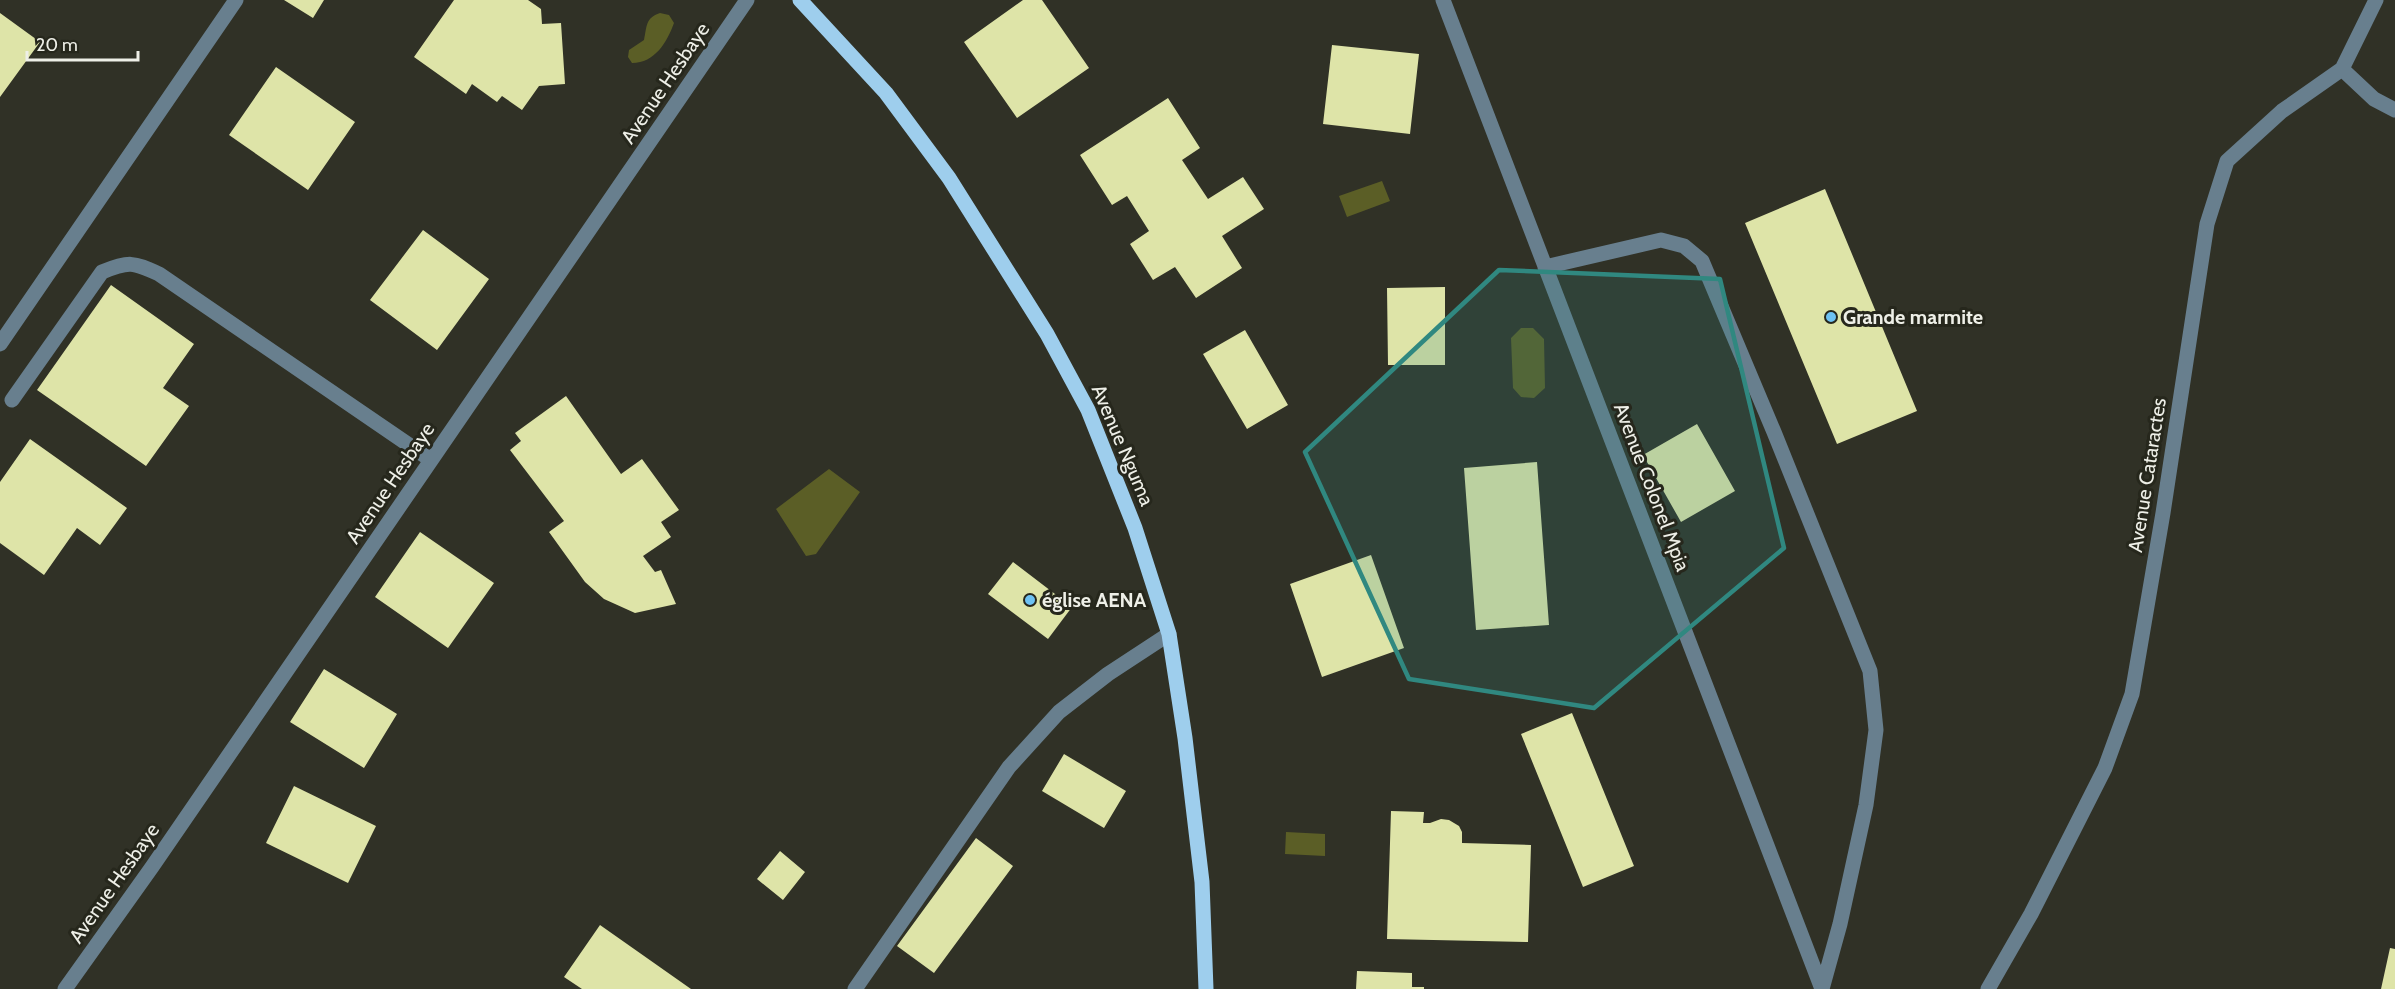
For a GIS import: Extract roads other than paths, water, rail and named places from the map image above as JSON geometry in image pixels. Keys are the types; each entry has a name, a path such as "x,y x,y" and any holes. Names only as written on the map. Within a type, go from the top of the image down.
{"main road":[{"name":"Avenue Nguma","path":"800,0 886,93 949,178 1047,334 1088,410 1135,528 1169,634 1185,738 1202,882 1206,989"}],"street":[{"path":"0,345 236,0"},
{"name":"Avenue Hesbaye","path":"65,989 153,867 747,0"},
{"name":"Avenue Colonel Mpia","path":"1443,0 1822,989"},
{"name":"Avenue Cataractes","path":"1988,989 2031,914 2105,768 2132,694 2163,513 2207,224 2227,161 2282,111 2342,69 2376,0"},
{"path":"2342,69 2374,99 2395,110"},
{"path":"1545,267 1661,240 1684,246 1702,261 1870,671 1876,730 1866,805 1840,924 1822,989"},
{"path":"12,400 102,272 124,263 142,266 159,274 431,460"},
{"path":"855,989 1009,767 1059,712 1108,674 1169,634"}],"place":[{"name":"Grande marmite","path":"1831,317"},
{"name":"église AENA","path":"1030,600"}]}
